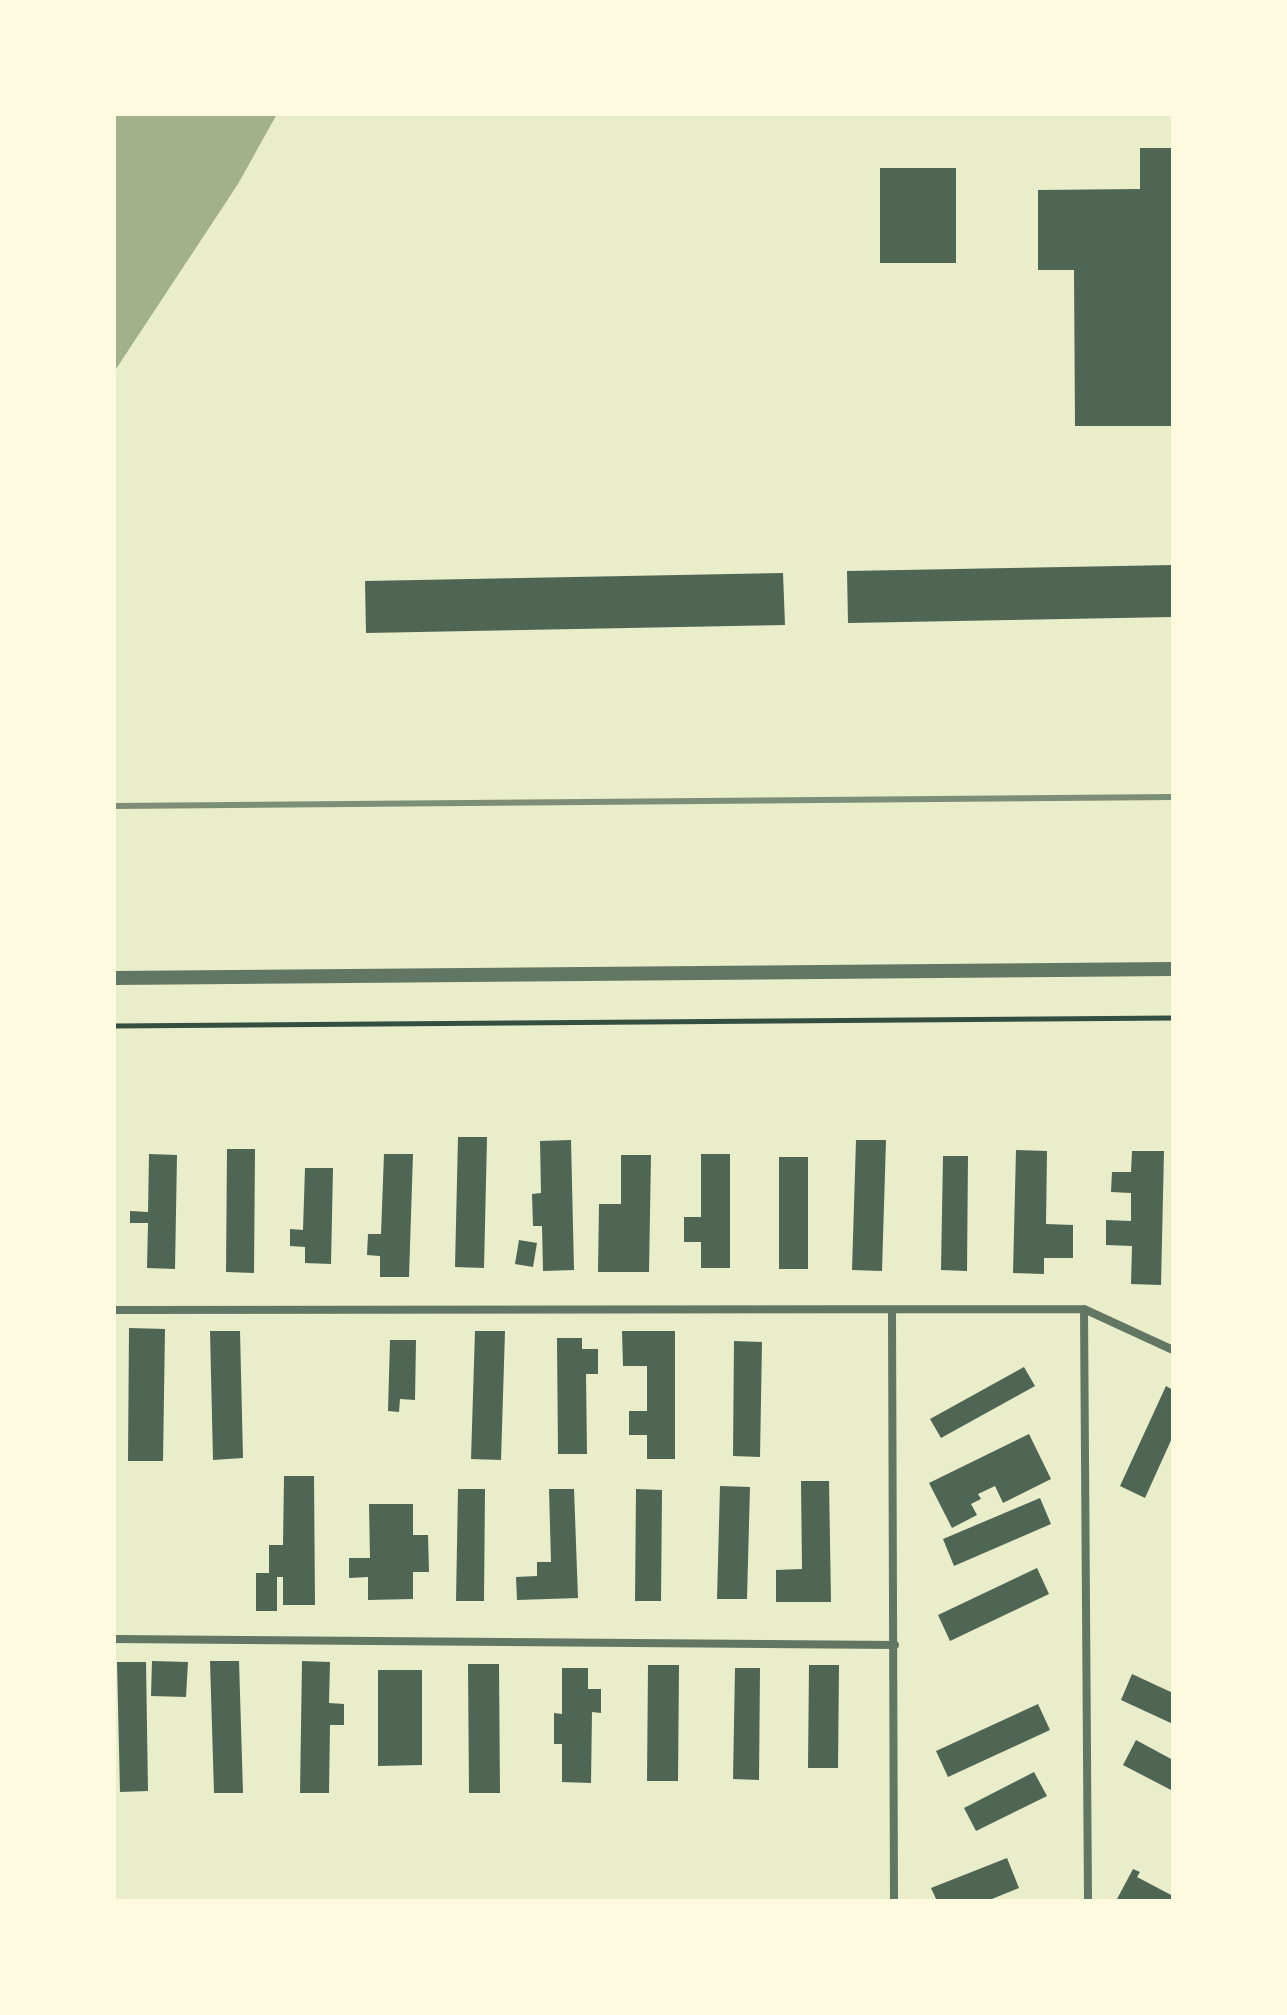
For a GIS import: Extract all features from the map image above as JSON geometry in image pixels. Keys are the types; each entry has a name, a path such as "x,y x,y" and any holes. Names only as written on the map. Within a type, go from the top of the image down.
{"street":[{"path":"114,978 1173,969"},
{"path":"1084,1309 1088,1901"},
{"path":"114,1310 1084,1309 1173,1350"},
{"path":"892,1311 894,1901"},
{"path":"114,1639 895,1645"}],"path":[{"path":"114,1026 1173,1018"}],"shaded area":[{"path":"114,114 277,114 238,184 114,372"}],"building":[{"path":"1140,148 1173,148 1173,426 1075,426 1074,270 1038,270 1038,190 1140,189"},
{"path":"880,168 956,168 956,263 880,263"},
{"path":"1173,565 1173,617 848,623 847,571"},
{"path":"783,573 785,625 366,633 365,581"},
{"path":"458,1137 487,1137 484,1268 455,1267"},
{"path":"571,1140 574,1270 543,1271 542,1226 533,1226 532,1194 541,1193 540,1141"},
{"path":"856,1140 886,1140 882,1271 852,1270"},
{"path":"227,1149 255,1149 254,1273 226,1272"},
{"path":"1016,1150 1047,1151 1046,1224 1073,1225 1073,1258 1044,1258 1044,1274 1013,1273"},
{"path":"1132,1151 1164,1151 1161,1285 1131,1284 1132,1246 1106,1245 1106,1220 1131,1221 1131,1193 1111,1192 1112,1172 1131,1172"},
{"path":"149,1154 177,1155 175,1269 147,1268 148,1223 130,1223 130,1211 148,1212"},
{"path":"384,1154 413,1154 409,1277 380,1277 380,1256 367,1255 368,1234 381,1234"},
{"path":"701,1154 730,1154 730,1268 701,1268 701,1242 684,1242 684,1217 701,1217"},
{"path":"621,1155 651,1155 649,1272 598,1272 599,1204 621,1204"},
{"path":"943,1156 968,1156 967,1271 941,1270"},
{"path":"779,1157 808,1157 808,1269 779,1269"},
{"path":"305,1168 333,1168 331,1264 305,1263 305,1247 290,1246 290,1229 303,1230"},
{"path":"519,1240 537,1243 533,1267 515,1264"},
{"path":"129,1328 165,1329 163,1461 128,1461"},
{"path":"210,1331 240,1331 243,1458 213,1460"},
{"path":"475,1331 505,1331 501,1460 471,1459"},
{"path":"622,1331 675,1331 675,1459 647,1459 647,1435 629,1435 629,1411 647,1411 647,1366 623,1366"},
{"path":"557,1338 582,1338 582,1349 598,1349 598,1374 586,1374 587,1454 558,1454"},
{"path":"390,1340 416,1340 415,1400 400,1399 399,1412 388,1411"},
{"path":"734,1341 762,1342 760,1457 733,1456"},
{"path":"1024,1367 1035,1386 941,1438 930,1419"},
{"path":"1166,1386 1173,1390 1173,1436 1145,1498 1120,1486"},
{"path":"1029,1434 1051,1479 1003,1503 995,1486 978,1494 981,1499 971,1504 977,1515 952,1528 929,1483"},
{"path":"284,1476 314,1476 315,1605 283,1605 283,1577 277,1577 277,1611 256,1611 256,1573 269,1573 269,1545 283,1545"},
{"path":"801,1481 829,1481 831,1602 776,1602 776,1570 802,1569"},
{"path":"720,1486 750,1487 747,1599 717,1599"},
{"path":"458,1489 485,1489 484,1601 456,1601"},
{"path":"549,1489 574,1489 578,1598 517,1600 516,1577 537,1576 537,1562 551,1562"},
{"path":"636,1489 662,1490 661,1601 635,1601"},
{"path":"1040,1498 1051,1524 954,1566 943,1539"},
{"path":"369,1504 413,1504 413,1535 428,1535 429,1572 413,1572 413,1599 368,1600 368,1577 349,1578 349,1558 370,1558"},
{"path":"1037,1568 1049,1594 950,1641 938,1615"},
{"path":"152,1661 188,1662 186,1697 151,1696"},
{"path":"210,1661 239,1661 243,1793 214,1793"},
{"path":"302,1661 330,1662 329,1703 344,1704 344,1725 330,1725 329,1793 300,1793"},
{"path":"117,1662 146,1662 148,1791 120,1792"},
{"path":"468,1664 499,1664 500,1793 469,1793"},
{"path":"648,1665 679,1665 678,1781 647,1781"},
{"path":"809,1665 839,1665 838,1768 808,1768"},
{"path":"562,1668 588,1668 588,1689 601,1689 601,1713 592,1712 591,1783 562,1782 562,1744 554,1744 554,1713 562,1714"},
{"path":"735,1668 760,1668 759,1780 733,1779"},
{"path":"378,1670 422,1670 422,1765 378,1766"},
{"path":"1132,1674 1173,1693 1173,1724 1121,1700"},
{"path":"1038,1704 1050,1730 948,1777 936,1751"},
{"path":"1136,1740 1173,1760 1171,1790 1123,1765"},
{"path":"1034,1772 1047,1796 976,1831 964,1808"},
{"path":"1007,1858 1019,1888 987,1901 937,1901 931,1888"},
{"path":"1133,1869 1140,1872 1137,1877 1173,1896 1173,1901 1117,1899"}],"railway":[{"path":"114,806 1173,797"}]}
